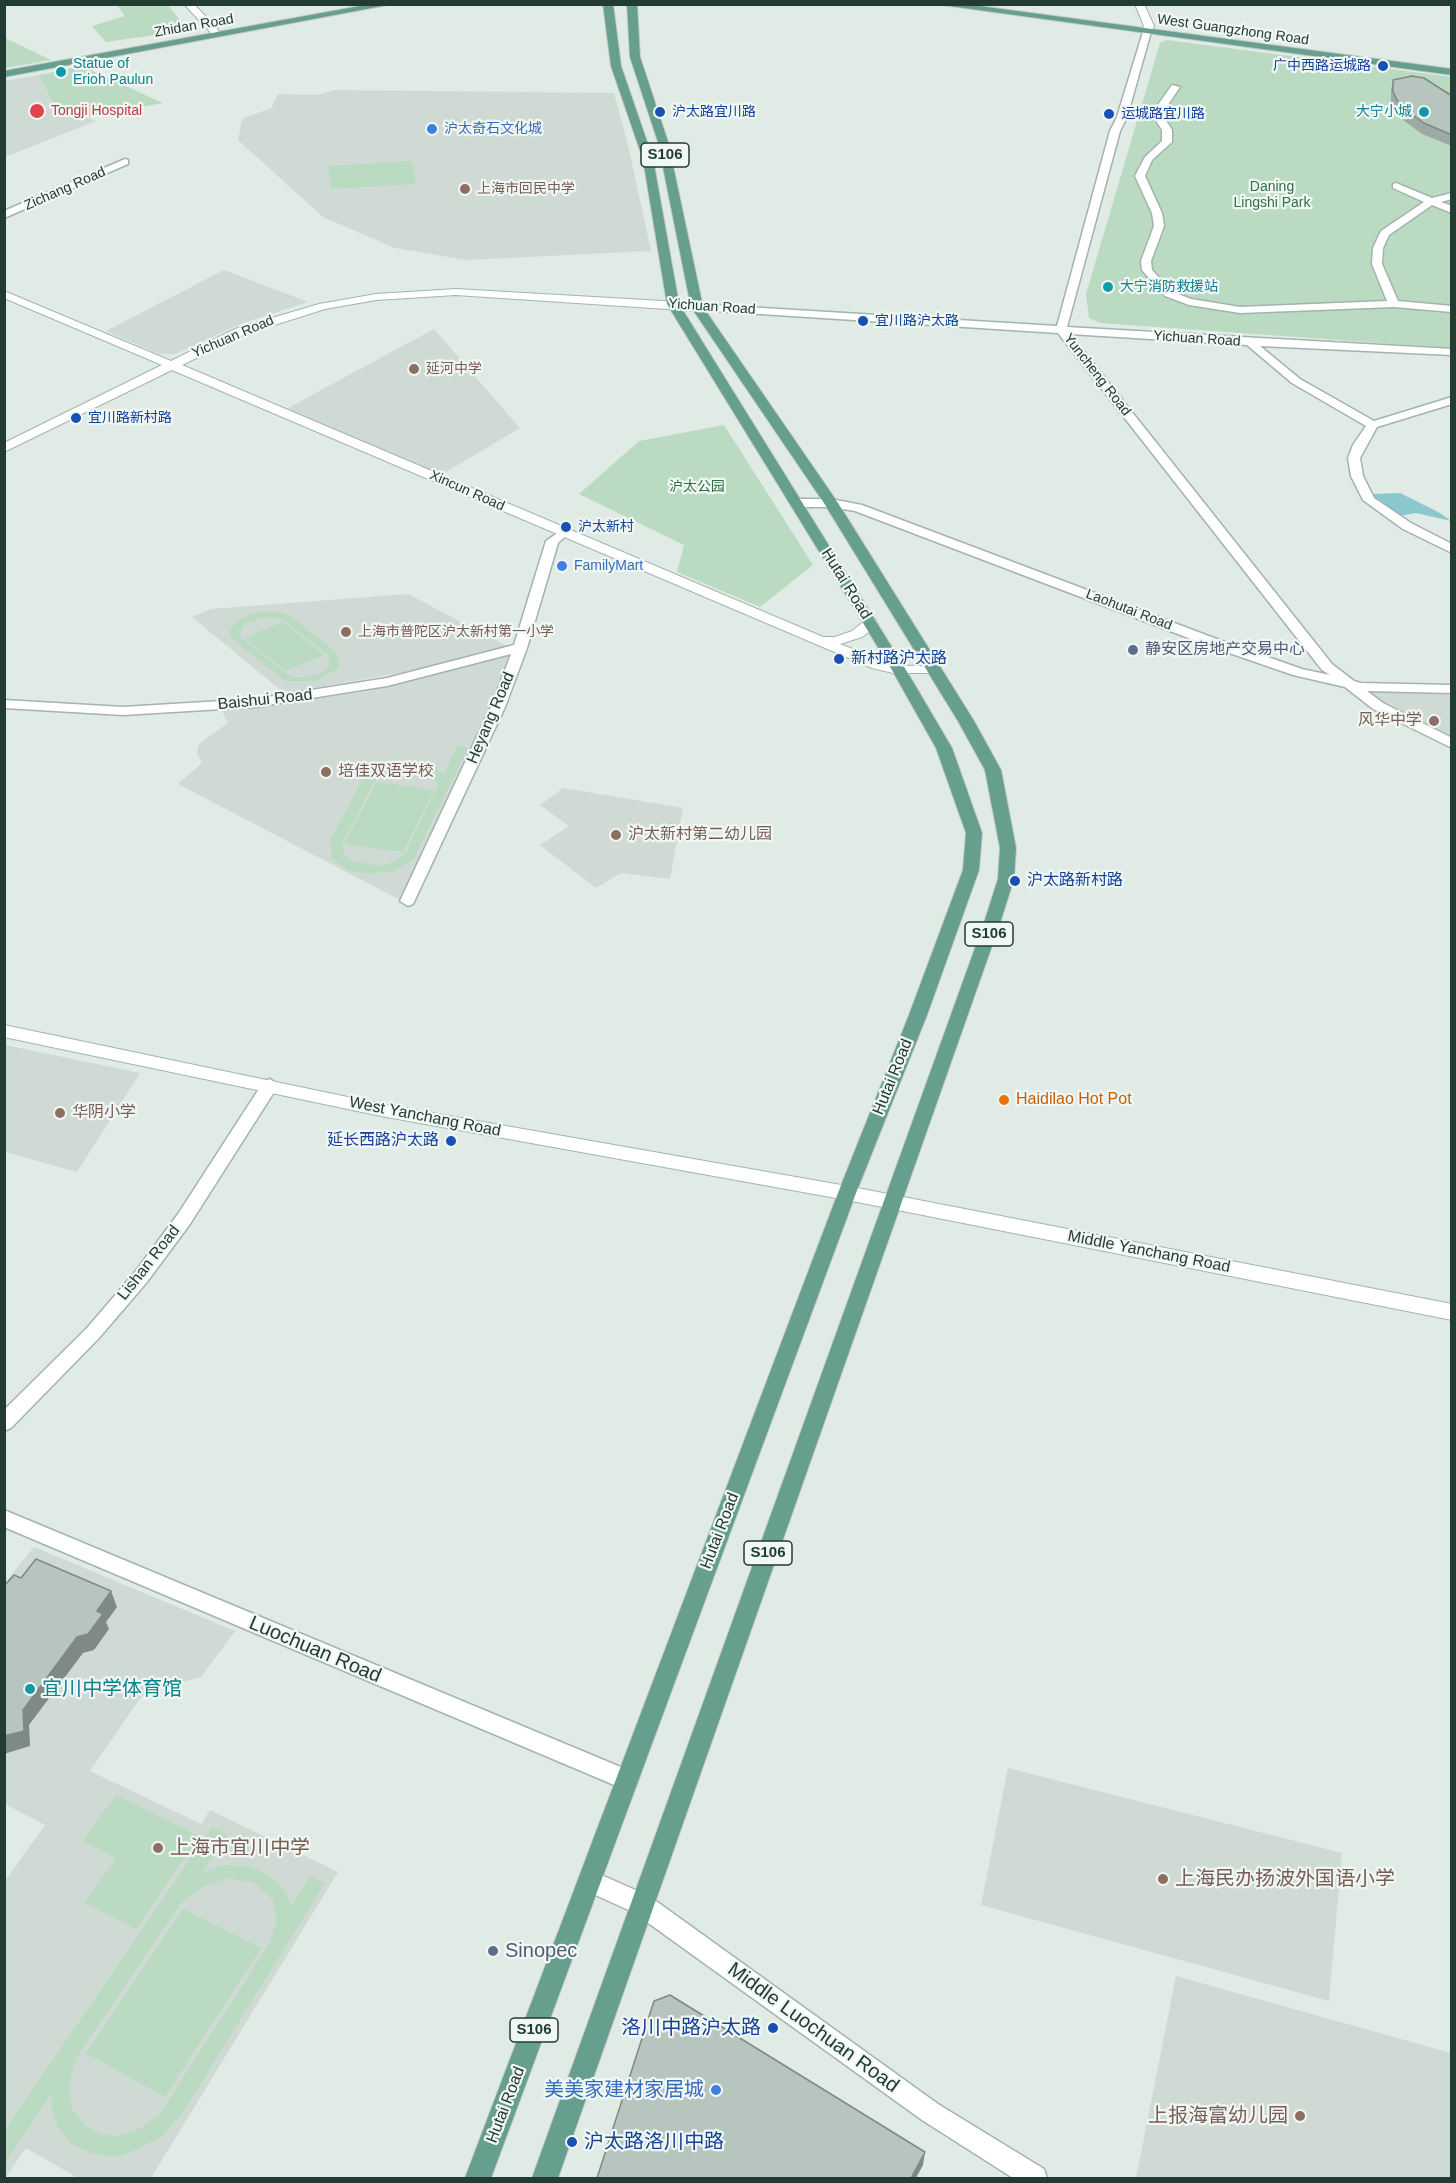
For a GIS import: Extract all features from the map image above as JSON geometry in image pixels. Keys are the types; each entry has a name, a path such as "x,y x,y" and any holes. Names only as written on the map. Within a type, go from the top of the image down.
{"main road":[{"name":"Zhidan Road","path":"216,34 369,4"},
{"name":"Zhidan Road","path":"4,72 389,4"},
{"name":"Hutai Road","path":"478,2178 847,1193 918,1015 971,870 974,833 961,789 944,748 871,623 673,304 648,159 616,66 608,4"},
{"name":"Hutai Road","path":"545,2178 1006,879 1008,848 993,770 831,503 697,307 663,142 635,57 632,4"},
{"name":"West Guangzhong Road","path":"939,4 1404,62 1452,72"},
{"name":"West Guangzhong Road","path":"977,4 1148,29"},
{"name":"West Guangzhong Road","path":"1404,62 1452,64"}],"street":[{"path":"188,4 216,34"},
{"path":"1139,4 1148,29"},
{"name":"Yuncheng Road","path":"1148,29 1122,117 1115,131 1061,330 1318,657 1347,684"},
{"path":"1175,87 1160,110 1160,119 1167,130 1167,142 1148,159 1140,176 1157,213 1159,226 1146,261 1147,270 1169,294 1189,302 1231,309 1394,304 1452,309"},
{"name":"Zichang Road","path":"4,215 124,162"},
{"path":"1395,186 1452,210"},
{"path":"1394,304 1377,264 1378,248 1385,233 1432,201 1452,196"},
{"name":"Yichuan Road","path":"4,448 230,335 323,306 376,297 477,292 1250,342 1452,352"},
{"name":"Xincun Road","path":"4,294 877,665 899,670 934,670"},
{"path":"1250,342 1296,381 1373,425"},
{"path":"1452,400 1373,425 1359,445 1354,458 1357,476 1369,500 1407,526 1452,549"},
{"name":"Laohutai Road","path":"797,503 831,503 858,508 1257,658 1347,684 1378,706 1452,744"},
{"name":"Heyang Road","path":"408,901 476,757 520,648 552,540 562,533"},
{"path":"818,641 836,641 857,634 871,623"},
{"name":"Baishui Road","path":"4,704 123,711 255,703 378,684 465,664 520,648"},
{"path":"1347,684 1452,689"},
{"name":"West Yanchang Road","path":"4,1031 381,1110 847,1193"},
{"name":"Lishan Road","path":"4,1423 93,1333 141,1276 184,1219 270,1085"},
{"name":"Middle Yanchang Road","path":"847,1193 1452,1312"},
{"name":"Luochuan Road","path":"4,1518 627,1780"},
{"name":"Middle Luochuan Road","path":"590,1881 641,1904 930,2112 1035,2178"}],"shaded area":[{"name":"Tongji Hospital","path":"39,75 54,106 96,121 5,157 5,81"},
{"path":"335,90 614,93 651,251 466,260 395,248 323,217 238,140 242,119 271,108 278,94 317,95"},
{"path":"224,270 308,302 243,323 175,354 159,354 106,331"},
{"name":"延河中学","path":"434,329 520,428 441,475 286,409"},
{"name":"上海市普陀区沪太新村第一小学","path":"408,594 509,647 416,670 284,693 192,617 211,609"},
{"name":"培佳双语学校","path":"509,655 489,709 400,900 178,784 202,763 197,754 199,744 228,723 222,711 364,692"},
{"name":"风华中学","path":"1361,689 1451,692 1451,739 1383,703"},
{"name":"沪太新村第二幼儿园","path":"563,788 683,808 670,879 621,873 596,888 540,845 569,826 540,805"},
{"name":"华阴小学","path":"5,1045 140,1073 77,1172 5,1152"},
{"name":"上海市宜川中学","path":"34,1547 235,1631 201,1677 157,1689 141,1697 90,1771 201,1824 210,1810 338,1872 151,2178 78,2178 26,2148 5,2178 5,1881 45,1825 5,1804 4,1584"},
{"name":"上海民办扬波外国语小学","path":"1008,1768 1342,1853 1329,2001 981,1905"},
{"name":"上报海富幼儿园","path":"1176,1976 1451,2053 1451,2178 1136,2178"}],"green space":[{"path":"116,4 168,5 181,22 179,27 162,34 106,42 92,26 125,16"},
{"path":"5,38 51,60 5,68"},
{"name":"Daning Lingshi Park","path":"1167,40 1451,77 1451,348 1100,323 1089,318 1086,294 1160,43"},
{"path":"82,66 163,103 86,117 54,106 39,75"},
{"path":"412,161 416,184 331,189 328,166"},
{"name":"沪太公园","path":"724,425 813,565 760,607 677,572 684,545 579,494 639,441"},
{"path":"269,611 288,614 337,653 340,661 337,669 316,681 285,681 231,638 229,632 237,621 251,614","holes":["265,617 283,620 327,654 330,660 328,667 320,673 306,677 293,677 241,637 240,633 245,624"]},
{"path":"283,622 324,655 286,671 245,638"},
{"path":"457,746 468,748 413,860 394,871 369,874 348,870 332,857 330,841 363,778 378,767 407,761 430,764 444,774","holes":["407,768 428,772 438,785 406,852 395,862 378,866 352,861 344,853 342,843 374,782 390,771"]},
{"path":"377,782 434,790 403,852 344,844"},
{"path":"116,1795 199,1836 136,1929 85,1903 116,1858 83,1841"},
{"path":"212,1827 227,1835 202,1873 223,1865 253,1867 278,1882 286,1893 291,1907 310,1876 325,1883 183,2112 161,2137 127,2154 110,2157 91,2153 72,2144 58,2128 51,2107 52,2093 5,2163 5,2130","holes":["228,1878 255,1883 273,1900 277,1921 269,1944 159,2115 139,2129 116,2136 101,2134 86,2126 73,2111 69,2093 70,2079 78,2055 183,1901 202,1887"]},
{"path":"183,1909 261,1948 165,2097 86,2053"}],"water":[{"path":"1400,493 1451,521 1416,513 1399,516 1383,507 1372,494"}],"building":[{"name":"大宁小城","path":"1412,76 1424,78 1452,96 1452,135 1424,123 1401,107 1393,92 1393,80"},
{"name":"宜川中学体育馆","path":"36,1559 111,1591 97,1611 103,1614 88,1634 77,1637 23,1710 24,1731 4,1736 4,1586 14,1575 21,1578"},
{"name":"美美家建材家居城","path":"670,1995 925,2152 911,2178 597,2178 654,2001"}],"place":[{"name":"广中西路运城路","path":"1383,66"},
{"name":"Statue of Erioh Paulun","path":"61,72"},
{"name":"Tongji Hospital","path":"37,111"},
{"name":"沪太路宜川路","path":"660,112"},
{"name":"大宁小城","path":"1424,112"},
{"name":"运城路宜川路","path":"1109,114"},
{"name":"沪太奇石文化城","path":"432,129"},
{"name":"上海市回民中学","path":"465,189"},
{"name":"大宁消防救援站","path":"1108,287"},
{"name":"宜川路沪太路","path":"863,321"},
{"name":"延河中学","path":"414,369"},
{"name":"宜川路新村路","path":"76,418"},
{"name":"沪太新村","path":"566,527"},
{"name":"FamilyMart","path":"562,566"},
{"name":"上海市普陀区沪太新村第一小学","path":"346,632"},
{"name":"静安区房地产交易中心","path":"1133,650"},
{"name":"新村路沪太路","path":"839,659"},
{"name":"风华中学","path":"1434,721"},
{"name":"培佳双语学校","path":"326,772"},
{"name":"沪太新村第二幼儿园","path":"616,835"},
{"name":"沪太路新村路","path":"1015,881"},
{"name":"Haidilao Hot Pot","path":"1004,1100"},
{"name":"华阴小学","path":"60,1113"},
{"name":"延长西路沪太路","path":"451,1141"},
{"name":"宜川中学体育馆","path":"30,1689"},
{"name":"上海市宜川中学","path":"158,1848"},
{"name":"上海民办扬波外国语小学","path":"1163,1879"},
{"name":"Sinopec","path":"493,1951"},
{"name":"洛川中路沪太路","path":"773,2028"},
{"name":"美美家建材家居城","path":"716,2090"},
{"name":"上报海富幼儿园","path":"1300,2116"},
{"name":"沪太路洛川中路","path":"572,2142"}]}
